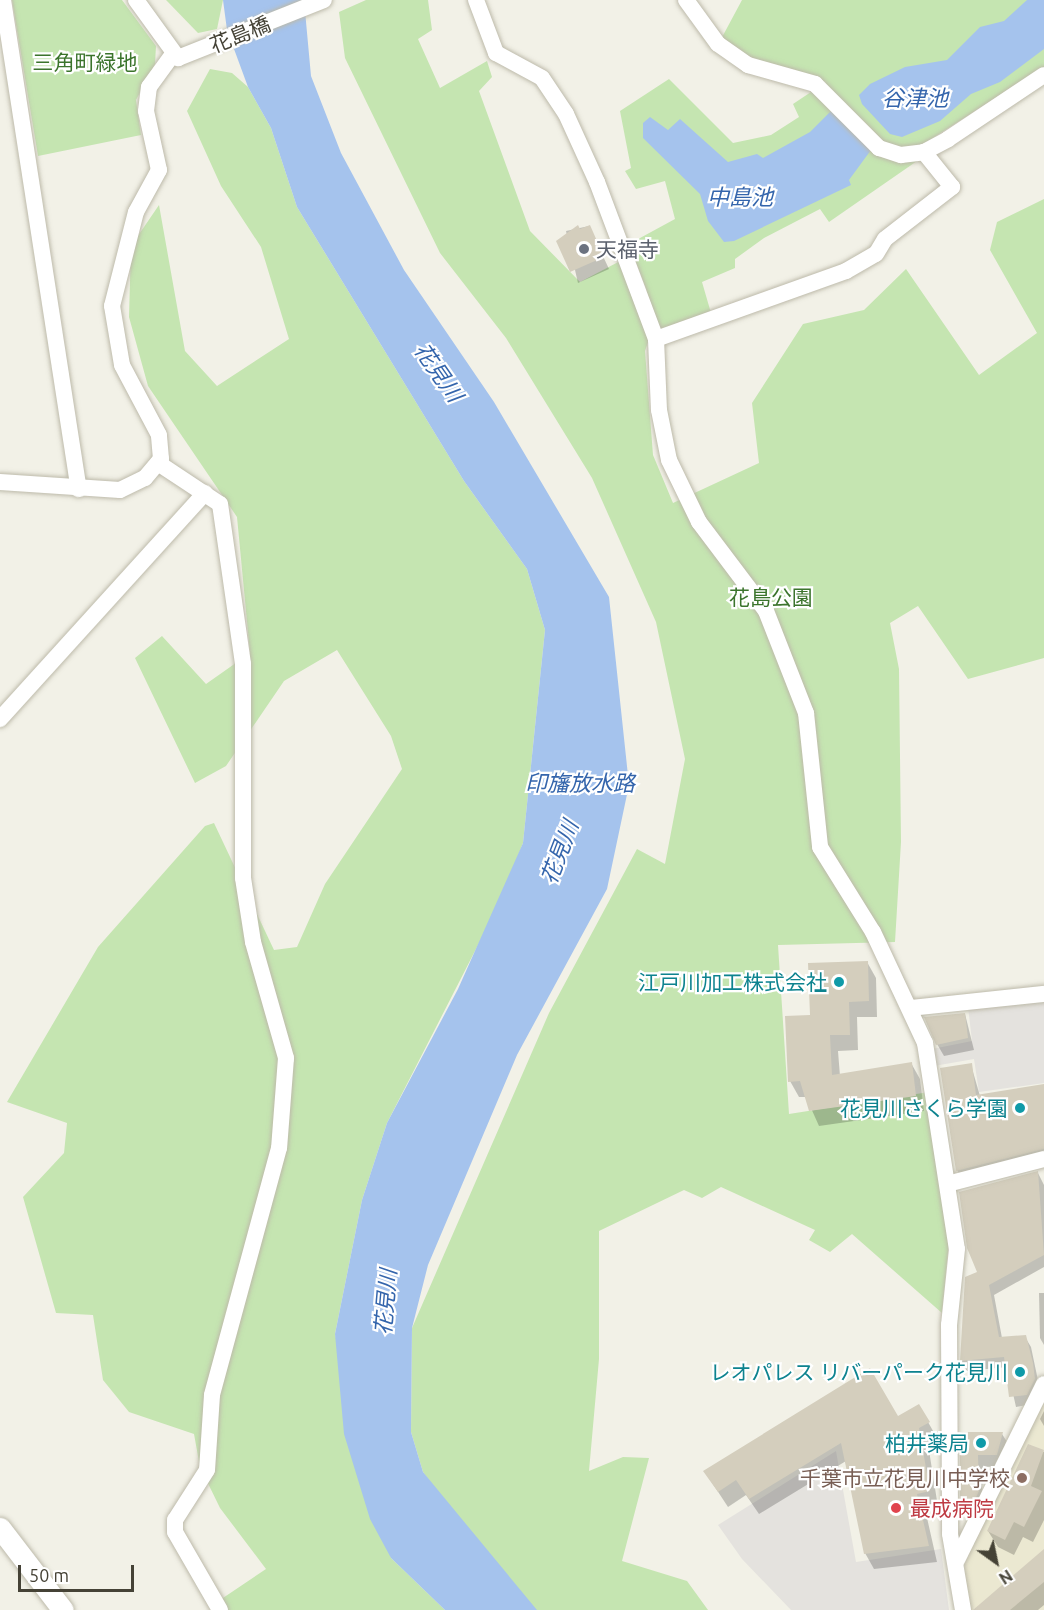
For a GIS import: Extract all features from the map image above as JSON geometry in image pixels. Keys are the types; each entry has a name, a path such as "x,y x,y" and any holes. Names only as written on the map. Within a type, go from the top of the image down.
{"street":[{"path":"3,0 79,489"},
{"path":"0,482 79,489 134,486 158,463 164,449 122,365 111,306 136,212 159,170 146,111 149,87 181,55 136,0"},
{"name":"花島橋","path":"181,55 324,0"},
{"path":"476,0 496,54 542,78 566,114 638,281 656,339 659,410 669,460 699,522 766,611 806,713 820,847 873,932 925,1043 951,1183 957,1249 949,1325 950,1534 957,1560 963,1610"},
{"path":"686,0 718,44 748,65 815,84 879,148 901,154 924,152 1044,75"},
{"path":"656,339 846,271 876,254 885,239 952,187 924,152"},
{"path":"158,463 220,504 243,664 245,889 253,942 286,1058 279,1148 212,1395 207,1470 175,1520 175,1532 220,1610"},
{"path":"0,719 205,494"},
{"path":"910,1008 1044,994"},
{"path":"951,1183 1044,1159"},
{"path":"957,1560 1044,1384"},
{"path":"0,1528 63,1610"}],"shaded area":[{"path":"1044,999 1044,1083 979,1092 974,1059 934,1066 932,1049 972,1041 968,1007"},
{"name":"千葉市立花見川中学校","path":"1044,1390 1044,1610 966,1610 964,1553"},
{"path":"836,1451 856,1562 941,1549 949,1610 791,1610 742,1559 718,1525"}],"green space":[{"name":"三角町緑地","path":"12,0 122,0 156,46 155,64 136,100 141,135 38,156"},
{"path":"166,0 223,0 217,29 198,33"},
{"name":"花島公園","path":"366,0 428,0 432,30 418,39 440,88 487,61 492,77 479,91 530,231 580,282 624,259 647,291 629,244 675,219 665,181 636,189 625,171 631,168 620,111 669,79 733,143 771,135 799,117 793,104 826,82 750,62 720,41 742,0 1044,0 1044,67 928,141 917,161 829,222 820,209 764,238 735,259 735,268 702,282 711,313 649,339 645,351 653,455 673,503 759,463 752,403 803,324 864,310 906,269 979,375 1037,333 990,250 997,222 1044,199 1044,658 968,679 918,606 890,623 899,669 901,842 895,942 778,945 789,1114 929,1092 949,1242 942,1313 852,1234 830,1252 809,1240 815,1230 721,1187 702,1198 684,1190 599,1231 599,1359 589,1471 623,1457 649,1458 622,1561 687,1581 708,1610 536,1610 446,1505 423,1472 411,1432 412,1328 549,1013 637,849 665,864 685,759 656,622 592,478 506,338 440,253 345,58 339,12"},
{"path":"210,69 232,73 248,87 271,128 297,207 464,481 527,569 545,630 523,843 499,904 387,1123 362,1200 335,1334 391,1558 445,1610 222,1610 217,1602 266,1569 220,1508 200,1467 194,1434 129,1412 103,1380 93,1315 56,1313 23,1197 64,1153 67,1123 7,1102 98,947 205,826 214,823 274,950 297,947 325,884 402,769 391,736 337,650 284,681 226,766 195,783 135,658 162,636 206,684 250,653 237,517 148,386 129,317 131,246 159,205 185,351 217,386 289,339 261,247 221,186 187,111"}],"water":[{"name":"印旛放水路","path":"223,0 304,0 311,76 341,153 404,270 494,402 609,597 629,785 607,889 517,1055 428,1265 412,1328 411,1432 423,1472 537,1610 445,1610 391,1558 370,1519 344,1434 335,1334 362,1200 387,1123 458,989 523,843 545,630 527,569 464,481 297,207 271,128 248,87 227,30"},
{"name":"谷津池","path":"1027,0 1044,0 1044,49 1000,82 971,94 940,121 902,137 890,134 862,104 859,95 870,84 905,67 947,60 980,27 1004,21"},
{"name":"中島池","path":"834,108 871,150 849,180 851,185 734,241 724,242 708,221 700,194 643,138 643,123 650,117 668,130 680,119 728,162 757,154 763,158 810,132"}],"building":[{"path":"578,225 580,229 590,225 604,257 570,272 556,241"},
{"path":"868,961 869,1001 849,1002 850,1035 830,1035 832,1075 912,1062 916,1096 809,1111 800,1081 788,1082 785,1016 810,1015 808,963"},
{"path":"965,1013 968,1038 936,1045 924,1017"},
{"path":"972,1063 976,1095 1044,1084 1044,1149 956,1171 940,1068"},
{"path":"1038,1171 1044,1255 989,1285 999,1337 1026,1335 1033,1363 1035,1379 1027,1395 1009,1397 1004,1357 960,1361 965,1277 977,1272 967,1248 959,1192"},
{"path":"870,1368 898,1416 919,1404 930,1422 919,1428 930,1491 917,1494 929,1546 864,1554 841,1443 749,1499 736,1480 718,1492 703,1471"},
{"path":"960,1432 1003,1432 997,1455 978,1455 979,1491 974,1502 960,1502"},
{"path":"1028,1444 1044,1450 1031,1486 1042,1491 1024,1527 1014,1522 1005,1540 987,1531"},
{"path":"1044,1549 1044,1582 1010,1610 973,1610"}],"place":[{"name":"天福寺","path":"584,249"},
{"name":"江戸川加工株式会社","path":"839,982"},
{"name":"花見川さくら学園","path":"1020,1108"},
{"name":"レオパレス リバーパーク花見川","path":"1020,1372"},
{"name":"柏井薬局","path":"981,1443"},
{"name":"千葉市立花見川中学校","path":"1022,1478"},
{"name":"最成病院","path":"896,1508"}],"water label":[{"name":"花見川","path":"439,372"},
{"name":"花見川","path":"559,852"},
{"name":"花見川","path":"385,1302"}]}
